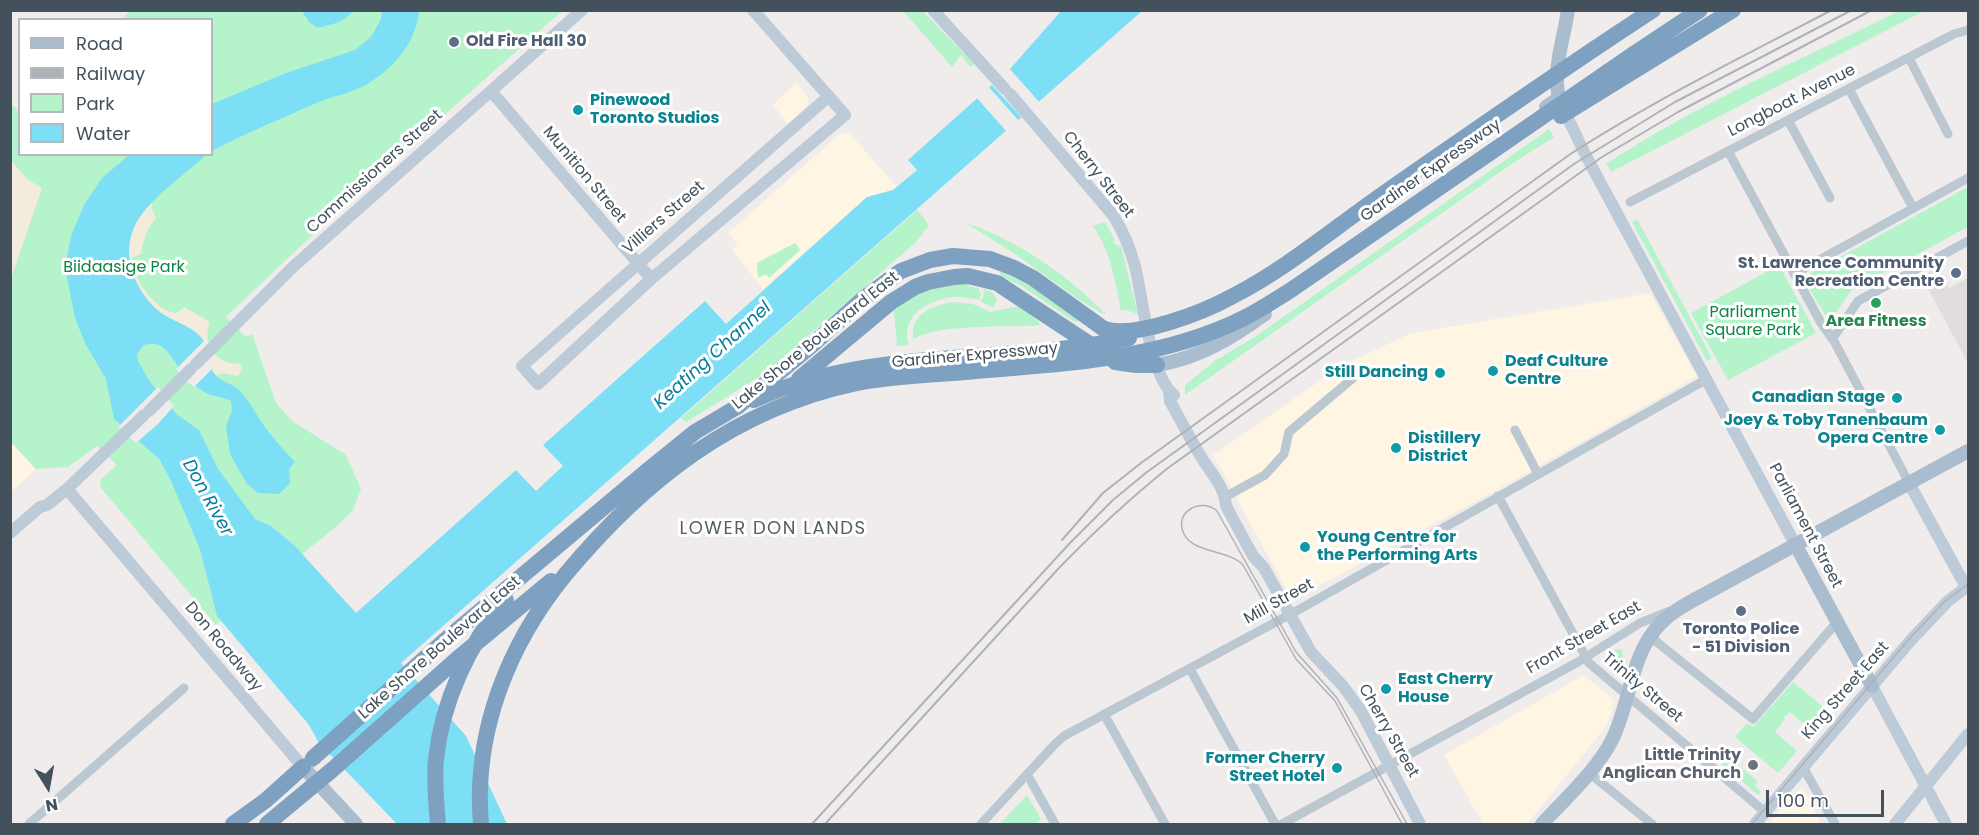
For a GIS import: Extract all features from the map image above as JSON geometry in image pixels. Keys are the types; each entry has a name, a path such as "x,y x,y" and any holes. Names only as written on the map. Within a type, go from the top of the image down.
{"highway":[{"path":"1589,59 1608,35 1641,10"},
{"name":"Lake Shore Boulevard East","path":"233,825 266,801 443,642 696,432 737,407 876,288 901,271 930,260 965,256 990,259 1014,268 1052,291 1104,329 1113,332 1147,327 1194,313 1233,296 1282,267 1557,72 1653,10"},
{"name":"Gardiner Expressway","path":"438,825 436,759 442,727 466,661 496,612 517,588 586,523 676,446 706,426 774,391 831,373 898,363 1095,344 1154,333 1214,313 1259,290 1295,267 1589,59 1666,10"},
{"path":"1559,98 1692,10"},
{"name":"Gardiner Expressway","path":"481,825 480,788 484,744 503,675 528,626 550,594 622,513 670,471 720,435 761,414 815,394 857,383 1129,355 1170,346 1224,327 1259,310 1291,290 1700,10"},
{"path":"1503,143 1548,123 1733,10"},
{"name":"Lake Shore Boulevard East","path":"267,825 457,659 658,489 795,382 903,293 928,282 964,276 986,279 998,283 1116,363 1157,365"},
{"path":"834,325 879,312"}],"main road":[{"name":"Parliament Street","path":"1559,98 1557,72 1568,10"},
{"name":"Lake Shore Boulevard East","path":"1157,365 1201,354 1261,317 1319,276 1379,222 1559,98"},
{"name":"Front Street East","path":"1688,603 1968,451"},
{"name":"Parliament Street","path":"1795,544 1872,686"},
{"path":"1542,825 1588,772 1612,739 1622,716 1639,658 1651,635 1662,621 1688,603"},
{"name":"Don Roadway","path":"308,763 317,783 356,825"}],"street":[{"name":"Commissioners Street","path":"10,533 40,507 47,505 67,489 106,454 294,266 582,10"},
{"path":"650,280 845,114 753,10"},
{"name":"Cherry Street","path":"933,10 1030,117 1113,215 1121,228 1135,266 1157,365 1169,391 1177,397 1209,456 1225,497 1232,502 1260,552 1264,568 1289,614 1311,652 1343,686 1362,711 1420,825"},
{"name":"Longboat Avenue","path":"1630,202 1954,34 1968,30"},
{"path":"1909,58 1948,134"},
{"path":"1849,89 1913,208"},
{"name":"Munition Street","path":"491,91 650,280"},
{"name":"Villiers Street","path":"650,280 538,384 522,366 829,96"},
{"name":"Parliament Street","path":"1559,98 1585,154 1795,544"},
{"path":"1788,120 1830,198"},
{"path":"1728,151 1821,323 1833,338 1968,588"},
{"path":"1794,274 1968,178"},
{"path":"1833,338 1858,301 1968,241"},
{"path":"1225,497 1265,475 1284,454 1289,432 1353,378"},
{"name":"Mill Street","path":"981,825 1060,739 1289,614 1707,379"},
{"path":"1515,430 1538,474"},
{"name":"Don Roadway","path":"67,489 308,763"},
{"name":"Trinity Street","path":"1498,496 1593,666 1765,812"},
{"name":"Commissioners Street","path":"10,543 45,513 47,505"},
{"name":"King Street East","path":"1755,825 1940,608 1968,588"},
{"name":"Front Street East","path":"1282,825 1586,657 1640,623 1688,603"},
{"path":"1651,635 1754,719 1837,622"},
{"path":"1190,669 1275,825"},
{"name":"Parliament Street","path":"1872,686 1946,825"},
{"path":"29,825 184,688"},
{"path":"1104,714 1165,825"},
{"path":"1895,825 1968,734"},
{"path":"1803,767 1835,825"},
{"path":"1588,772 1652,825"},
{"path":"1026,774 1054,825"}],"shaded area":[{"path":"796,83 808,98 808,105 788,124 773,105"},
{"path":"842,132 850,134 897,187 867,197 763,289 732,250 738,244 728,233"},
{"path":"1938,267 1949,288 1968,278 1968,363 1921,276"},
{"name":"Distillery District","path":"1650,293 1697,376 1491,493 1292,600 1213,455 1340,367 1411,333"},
{"path":"10,442 36,469 11,492 10,492"},
{"path":"1584,675 1613,699 1612,713 1604,729 1527,824 1483,824 1444,755"},
{"path":"1802,787 1819,819 1819,824 1768,824"}],"green space":[{"name":"Biidaasige Park","path":"130,11 562,11 364,186 226,317 246,337 252,334 276,403 292,421 346,455 361,489 353,510 339,524 216,625 101,488 100,480 117,465 97,446 68,467 36,469 11,442 10,103 18,110 18,156 213,156 213,18 123,18"},
{"path":"903,11 923,11 974,64 970,67 961,55 952,67"},
{"path":"1899,11 1924,11 1611,172 1606,164 1713,102"},
{"path":"1549,129 1554,137 1507,167 1185,395 1185,385 1216,360 1255,337"},
{"path":"1968,187 1968,227 1853,289 1838,310 1827,318 1805,281 1807,275"},
{"path":"917,210 927,222 928,227 915,243 764,374 686,422 681,418"},
{"path":"1637,219 1712,358 1707,361 1632,222"},
{"path":"1105,222 1115,240 1114,244 1121,246 1138,314 1126,310 1121,311 1108,256 1093,226"},
{"path":"966,223 1023,249 1059,273 1106,314 1078,299 1012,252"},
{"path":"795,243 800,250 769,278 766,274 758,278 757,263"},
{"name":"Parliament Square Park","path":"1779,265 1816,333 1728,380 1691,313"},
{"path":"1001,270 1015,276 1082,320 1075,322 1020,285 999,276"},
{"path":"968,283 969,286 978,288 981,293 980,299 947,298 927,305 919,310 908,325 909,345 897,346 895,307 929,288"},
{"path":"984,289 992,292 997,299 994,307 980,301"},
{"path":"953,302 973,304 990,312 1019,306 1041,325 957,328 941,330 913,339 913,330 919,317 930,309"},
{"path":"1622,649 1623,663 1610,664 1609,650"},
{"path":"1793,682 1831,713 1814,732 1790,712 1784,717 1785,719 1775,732 1797,751 1778,773 1735,737 1747,723 1753,727"},
{"path":"1723,751 1758,782 1755,786 1761,792 1758,795 1716,759"},
{"path":"1027,795 1041,819 1036,824 1000,824"}],"sand":[{"path":"11,160 27,179 42,188 11,279"},
{"path":"152,203 156,218 146,235 141,254 133,257 132,261 137,277 147,294 161,307 177,313 184,307 210,322 207,334 212,351 228,363 240,364 242,369 238,376 223,373 216,376 201,338 193,330 162,314 150,303 133,275 129,245 140,216"}],"water":[{"path":"302,11 353,11 341,21 318,28 309,22"},
{"path":"382,11 419,11 408,45 393,64 374,80 352,91 318,102 213,151 213,104 286,73 355,50 371,37 381,19"},
{"path":"1061,11 1142,11 401,663 466,736 507,824 397,824 319,743 309,725 217,616 200,549 171,481 160,460 114,419 106,379 85,343 75,318 67,278 67,257 71,236 84,205 102,178 128,156 205,156 159,195 137,222 131,235 129,248 133,273 138,286 155,308 201,337 206,345 213,372 218,378 239,390 271,435 295,462 289,469 290,483 279,494 258,493 247,484 230,454 226,426 232,411 231,401 200,389 187,378 160,346 144,345 137,354 138,361 148,379 176,414 199,430 218,469 255,519 271,526 294,545 356,613 516,470 536,491 563,466 543,445 705,301 726,324 867,197 893,190 917,170 908,160 1010,69"}],"pier":[{"path":"1008,67 1041,104 1023,119 990,83"},
{"path":"987,85 1020,122 1008,133 975,96"},
{"path":"206,339 215,366 194,387 176,369"},
{"path":"158,387 174,406 136,443 118,427"}],"tram line":[{"path":"1402,824 1335,701 1296,659 1243,565 1229,556 1195,545 1184,534 1182,519 1190,509 1204,506 1217,511 1296,652 1337,698 1407,824"},
{"path":"1752,824 1910,638 1944,602 1968,584"}],"railway":[{"path":"1062,540 1103,493 1141,463 1569,155 1666,98 1832,10"},
{"path":"812,824 1069,544 1113,500 1147,472 1574,164 1675,102 1852,10"},
{"path":"825,824 1058,569 1111,517 1168,468 1602,157 1678,112 1872,10"}],"place":[{"name":"Old Fire Hall 30","path":"454,42"},
{"name":"Pinewood Toronto Studios","path":"578,110"},
{"name":"St. Lawrence Community Recreation Centre","path":"1956,273"},
{"name":"Area Fitness","path":"1876,303"},
{"name":"Deaf Culture Centre","path":"1493,371"},
{"name":"Still Dancing","path":"1440,373"},
{"name":"Canadian Stage","path":"1897,398"},
{"name":"Joey & Toby Tanenbaum Opera Centre","path":"1940,430"},
{"name":"Distillery District","path":"1396,448"},
{"name":"Young Centre for the Performing Arts","path":"1305,547"},
{"name":"Toronto Police - 51 Division","path":"1741,611"},
{"name":"East Cherry House","path":"1386,689"},
{"name":"Little Trinity Anglican Church","path":"1753,765"},
{"name":"Former Cherry Street Hotel","path":"1337,768"}],"district":[{"name":"LOWER DON LANDS","path":"773,529"}],"water label":[{"name":"Keating Channel","path":"713,356"},
{"name":"Don River","path":"207,498"}]}
